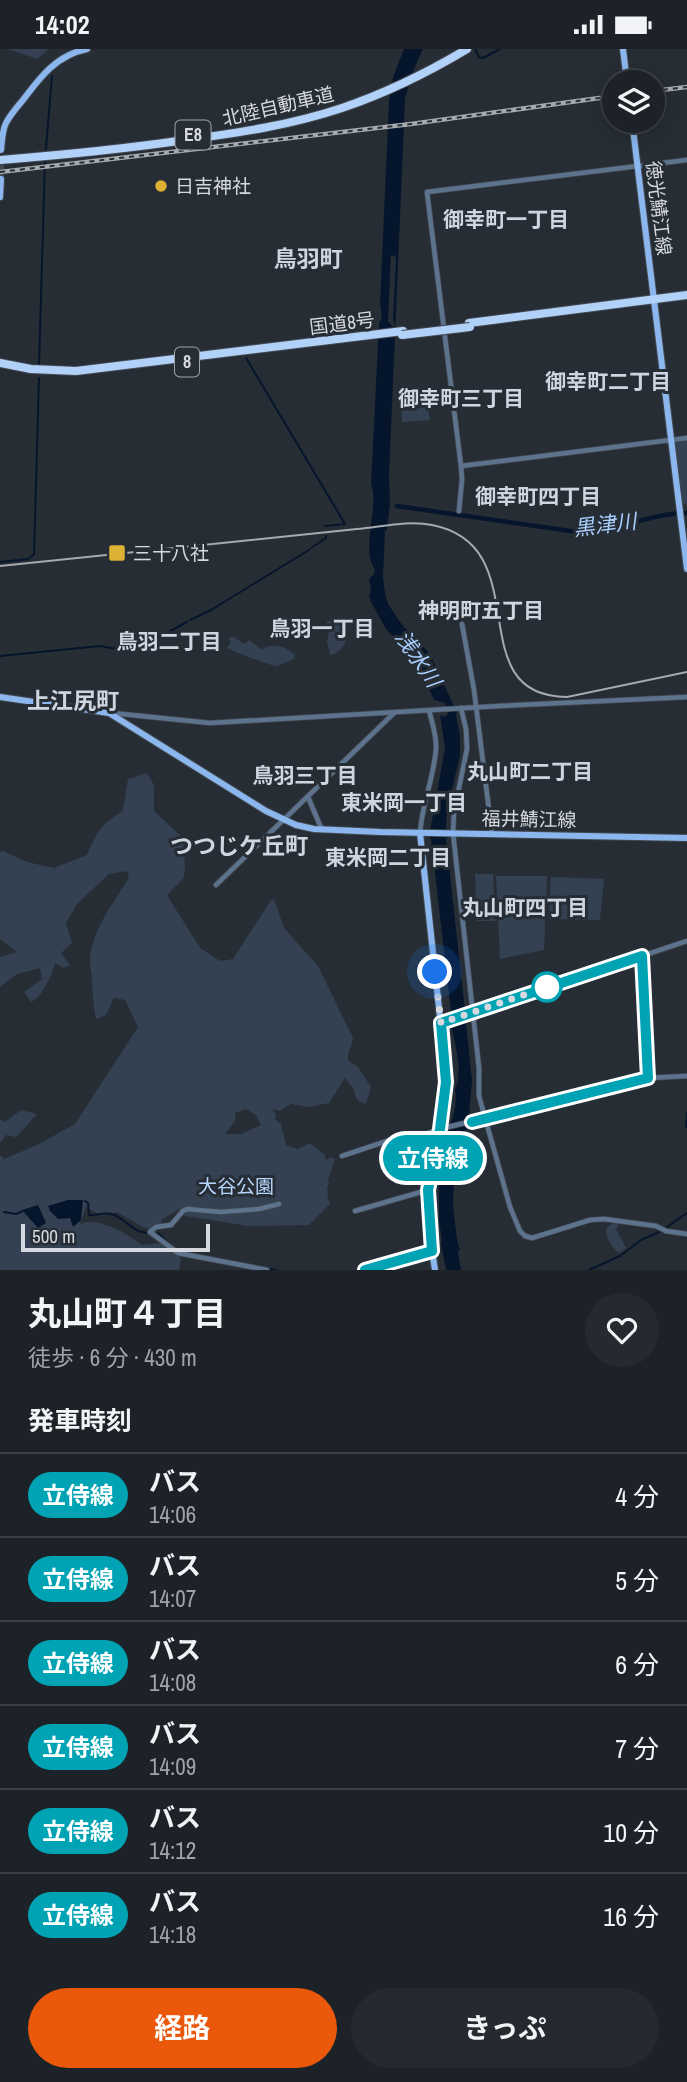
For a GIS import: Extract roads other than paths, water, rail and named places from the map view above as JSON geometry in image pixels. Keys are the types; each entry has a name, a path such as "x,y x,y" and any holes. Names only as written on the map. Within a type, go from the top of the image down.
{"highway":[{"name":"北陸自動車道","path":"425,70 458,49"},
{"name":"北陸自動車道","path":"0,155 114,145 237,128 317,111 382,90 467,49"},
{"name":"国道8号","path":"0,365 44,375 78,374 687,298"}],"main road":[{"path":"0,155 6,123 38,80 61,58 87,49"},
{"path":"623,50 626,70"},
{"name":"徳光鯖江線","path":"633,133 687,569"},
{"path":"0,197 1,179"},
{"path":"0,697 109,713"},
{"name":"福井鯖江線","path":"109,713 266,811 296,825 322,830 687,838"},
{"path":"422,833 446,1082 441,1129 428,1190 435,1270"}],"street":[{"path":"459,511 461,466 427,192 687,160"},
{"path":"461,466 687,438"},
{"path":"462,624 471,669 492,834"},
{"path":"109,713 210,723 687,697"},
{"path":"461,708 467,749 451,833 479,1068 479,1096 518,1227 523,1235 536,1237 590,1220 604,1219 656,1226 666,1231 687,1234"},
{"path":"422,833 424,801 436,752 430,710"},
{"path":"216,885 395,712"},
{"path":"308,797 322,830"},
{"path":"441,1023 687,941"},
{"path":"342,1156 393,1139 407,1140 441,1129 648,1078 687,1076"},
{"path":"355,1211 428,1190"},
{"path":"267,1270 178,1253 150,1232 154,1228 171,1225 187,1209 221,1212 260,1209 279,1204"},
{"path":"365,1270 434,1250"}],"water":[{"name":"浅水川","path":"404,49 423,49 405,98 390,504 385,531 383,576 388,604 403,626 430,654 457,713 460,736 460,755 447,811 446,839 468,1020 466,1022 472,1081 470,1117 456,1172 457,1179 454,1180 453,1205 461,1270 446,1270 439,1221 438,1180 454,1112 459,1072 448,1013 451,1011 429,837 445,748 440,715 444,717 448,714 445,703 434,700 418,663 386,629 369,595 369,579 375,569 369,551 373,502 371,485 379,323 382,318 380,304 389,102 393,77","holes":["391,255 395,256 395,325 393,327 388,321"]},
{"path":"68,1200 83,1200 81,1220 73,1227 70,1218 58,1219 48,1206"},
{"path":"38,1205 46,1223 38,1228 22,1210"}],"waterway":[{"path":"475,49 479,57 483,58 500,49"},
{"path":"46,149 52,76"},
{"path":"39,365 45,160"},
{"path":"246,358 345,524 325,526"},
{"path":"0,562 28,559 34,554 39,378"},
{"name":"黒津川","path":"397,506 577,532 687,513"},
{"path":"311,548 326,536"},
{"path":"190,620 309,550"},
{"path":"152,641 187,622"},
{"path":"0,656 100,646 133,652 148,643"},
{"path":"686,1127 687,1113"},
{"path":"85,1201 88,1203 89,1215 112,1214 138,1231 148,1233"},
{"path":"4,1212 16,1214 23,1211"},
{"path":"667,1227 687,1213"},
{"path":"589,1270 620,1256 641,1240 661,1231"},
{"path":"158,1233 167,1242"},
{"path":"269,1269 276,1270"}],"tunnel":[{"path":"1,150 1,179"}],"tram line":[{"path":"0,566 394,524 432,525 464,538 483,561 493,588 504,648 515,673 534,690 567,697 687,672"}],"railway":[{"path":"665,90 687,87"},
{"path":"0,172 411,124 602,98"}],"place":[{"name":"日吉神社","path":"161,186"},
{"name":"三十八社","path":"117,553"}],"district":[{"name":"御幸町一丁目","path":"506,220"},
{"name":"鳥羽町","path":"308,259"},
{"name":"御幸町二丁目","path":"608,382"},
{"name":"御幸町三丁目","path":"461,399"},
{"name":"御幸町四丁目","path":"538,497"},
{"name":"神明町五丁目","path":"481,611"},
{"name":"鳥羽一丁目","path":"322,629"},
{"name":"鳥羽二丁目","path":"169,642"},
{"name":"上江尻町","path":"73,701"},
{"name":"丸山町二丁目","path":"530,772"},
{"name":"鳥羽三丁目","path":"305,776"},
{"name":"東米岡一丁目","path":"404,803"},
{"name":"つつじケ丘町","path":"239,846"},
{"name":"東米岡二丁目","path":"388,858"},
{"name":"丸山町四丁目","path":"525,908"}],"park label":[{"name":"大谷公園","path":"236,1186"}]}
